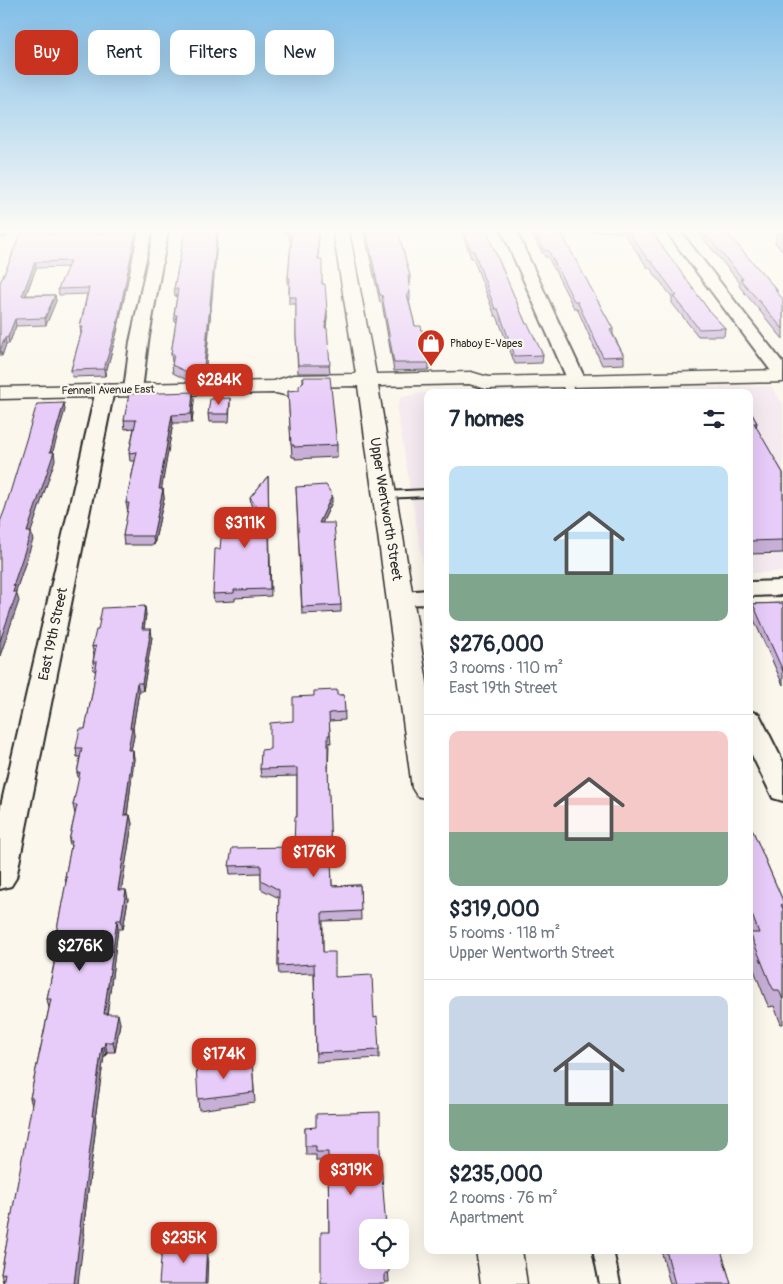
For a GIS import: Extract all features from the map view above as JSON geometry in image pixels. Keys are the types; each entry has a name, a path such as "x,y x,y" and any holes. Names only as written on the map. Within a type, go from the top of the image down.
{"main road":[{"name":"Upper Wentworth Street","path":"352,291 368,385 424,762"},
{"name":"Fennell Avenue East","path":"0,393 276,387 294,392 368,385 472,388 486,382 571,385 781,379"},
{"path":"500,1254 504,1284"}],"street":[{"path":"133,390 150,291"},
{"path":"533,291 571,385"},
{"path":"717,291 781,379"},
{"name":"East 19th Street","path":"0,878 105,390"},
{"path":"753,588 783,588"},
{"path":"399,598 424,597"},
{"path":"753,728 783,791"}],"lane":[{"path":"384,495 424,493"},
{"path":"604,1254 610,1284"}],"shaded area":[{"path":"771,386 783,404 783,572 753,573 753,389 612,389"},
{"path":"424,393 424,569 397,410 400,398"}],"building":[{"path":"0,291 24,291 22,296 55,295 45,318 15,319 8,337 5,338 0,350"},
{"path":"88,291 124,291 117,325 104,369 71,370 83,327 80,327"},
{"path":"178,291 211,291 204,367 196,367 195,373 189,373 172,365 174,354 171,354 177,315 174,315"},
{"path":"289,291 326,291 327,310 325,328 327,328 330,365 298,365 296,297 289,297"},
{"path":"379,291 410,291 410,294 407,294 415,326 421,326 429,363 394,363 382,295 380,295"},
{"path":"488,291 512,291 526,324 528,324 543,355 515,356 498,309 495,309"},
{"path":"569,291 592,291 613,329 610,330 624,356 603,357 577,301 574,301"},
{"path":"673,291 695,291 725,328 699,329 673,296 677,296"},
{"path":"750,291 776,291 783,299 783,329"},
{"path":"303,377 330,377 337,445 294,447 294,445 291,445 288,391 299,390 299,386 304,381"},
{"path":"193,392 191,414 172,415 159,489 163,489 153,536 123,536 129,503 126,503 137,452 129,453 136,420 124,420 129,394"},
{"path":"230,398 229,414 208,414 210,399"},
{"path":"64,403 50,452 54,452 27,532 31,532 13,586 15,586 13,592 17,592 0,641 0,522 37,404"},
{"path":"753,416 757,423 754,423 783,473 783,540 753,541"},
{"path":"268,476 270,589 234,590 234,593 213,594 215,549 220,549 223,516 263,514 250,498"},
{"path":"326,485 332,495 319,523 334,523 341,605 302,607 296,487"},
{"path":"783,603 783,671 753,604"},
{"path":"145,606 142,629 151,629 142,683 137,683 130,728 132,728 128,750 133,750 124,815 130,815 118,890 126,890 121,920 117,920 104,1014 118,1014 113,1042 105,1042 104,1047 102,1047 92,1116 94,1116 74,1284 3,1284 5,1273 1,1274 33,1098 30,1098 51,999 47,999 56,955 52,955 67,877 65,877 72,841 69,841 77,805 73,805 80,772 77,773 82,748 76,748 80,729 85,729 97,662 93,662 96,646 92,647 96,630 98,630 102,608"},
{"path":"337,690 337,695 344,695 345,712 329,713 328,767 332,886 360,885 361,911 322,913 323,952 335,952 335,977 372,975 374,1018 377,1017 379,1050 316,1053 314,964 278,966 279,890 261,880 261,865 229,866 232,848 294,847 295,817 297,817 297,768 260,769 261,750 270,749 270,723 293,721 293,697 314,696 314,691"},
{"path":"753,831 783,901 781,905 783,909 783,1000 779,990 774,990 771,985 753,940 753,933 759,933 753,917"},
{"path":"252,1061 254,1092 198,1099 196,1065 216,1063 216,1066"},
{"path":"380,1112 380,1150 385,1219 359,1219 359,1269 389,1269 389,1273 385,1273 385,1284 321,1284 321,1232 329,1232 328,1152 316,1152 316,1146 305,1146 305,1128 316,1127 316,1114"},
{"path":"207,1242 205,1284 159,1284 162,1246"},
{"path":"667,1254 722,1254 731,1284 675,1284"}],"place":[{"name":"Phaboy E-Vapes","path":"431,367"}]}
